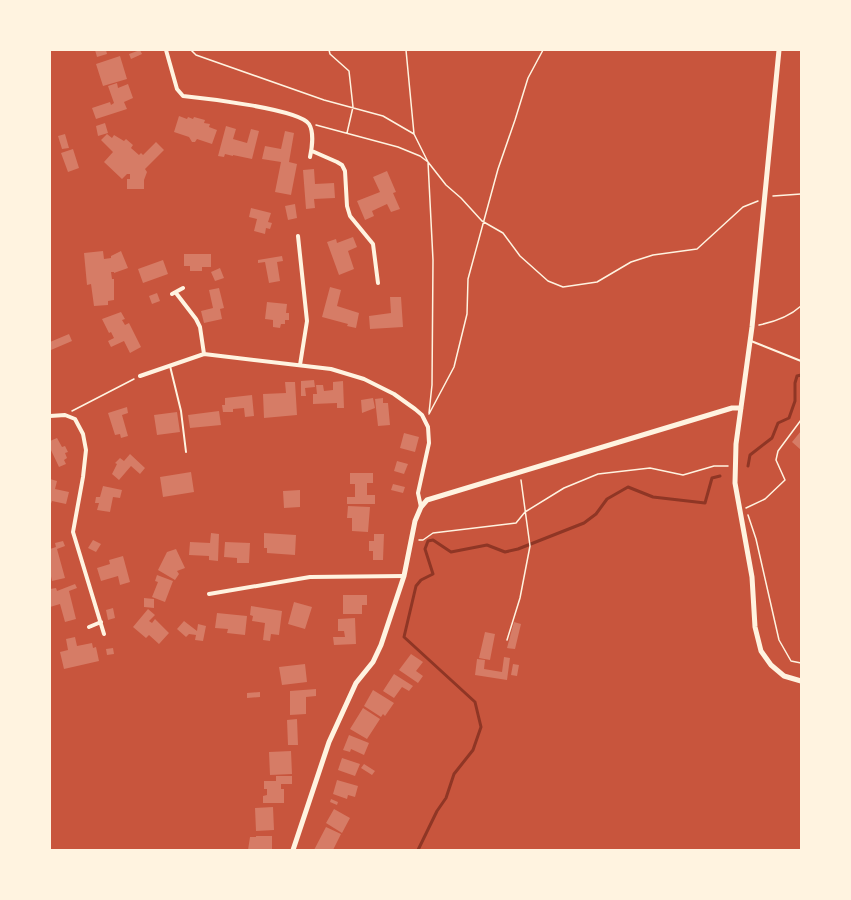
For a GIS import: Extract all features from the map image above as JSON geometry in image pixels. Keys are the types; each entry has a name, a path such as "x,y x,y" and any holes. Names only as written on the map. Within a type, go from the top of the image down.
{"street":[{"path":"166,50 177,89 183,96 223,100 298,116 309,124 312,135 312,151 310,157"},
{"path":"779,50 752,327 734,466 735,483 742,510 752,577 755,627 761,650 771,664 780,673 801,681"},
{"path":"312,151 342,165 345,171 346,206 350,216 373,244 378,283"},
{"path":"298,236 307,321 300,365"},
{"path":"183,288 174,293 198,323 204,354"},
{"path":"140,376 204,354 240,357 280,364 331,369 364,379 394,394 416,409 428,427 429,443 418,493 421,507"},
{"path":"292,850 329,742 356,683 373,662 381,645 404,576 416,521 421,507 427,500 732,408 741,408"},
{"path":"50,416 65,415 74,419 80,425 84,434 86,450 83,477 73,532 104,634"},
{"path":"209,594 310,577 404,576"},
{"path":"89,627 101,622"}],"lane":[{"path":"750,340 801,361"},
{"path":"170,365 181,411 186,452"}],"path":[{"path":"191,50 196,55 324,100 383,116 414,134"},
{"path":"329,50 330,54 349,71 353,107 347,134"},
{"path":"406,50 414,134 428,162 446,185 484,222 502,233 520,256 548,281 563,287 598,282 632,262 653,255 697,249 743,207 764,198 777,195 801,194"},
{"path":"429,414 454,367 467,314 468,279 498,169 528,78 543,50"},
{"path":"309,124 398,147 420,156 428,162"},
{"path":"428,162 433,260 432,385 428,427"},
{"path":"752,327 772,322 796,311 801,306"},
{"path":"65,415 140,376"},
{"path":"801,420 778,451 776,460 785,480 765,499 742,510 750,516 779,640 791,661 801,663"},
{"path":"411,540 423,540 434,533 516,523 526,512 564,488 598,474 650,468 683,474 714,466 734,466"},
{"path":"508,640 520,598 530,546 520,472"}],"building":[{"path":"95,50 106,50 107,54 97,57"},
{"path":"140,50 142,54 131,59 129,54"},
{"path":"120,56 127,79 103,86 96,64"},
{"path":"117,83 118,88 128,84 133,98 124,102 127,109 96,119 92,108 110,102 111,105 114,103 108,86"},
{"path":"179,116 187,119 188,117 193,119 194,117 205,120 204,123 210,124 209,127 217,130 212,144 197,139 195,142 192,142 189,137 174,132"},
{"path":"105,123 108,133 98,136 96,126"},
{"path":"226,126 236,129 233,139 247,143 251,129 259,131 252,159 225,154 224,157 218,156"},
{"path":"285,131 294,133 289,162 297,164 291,195 275,192 281,162 262,159 265,146 281,149"},
{"path":"65,134 69,148 62,149 58,136"},
{"path":"107,134 112,138 114,135 124,141 126,139 133,145 131,148 139,155 141,153 143,155 156,142 164,150 145,169 147,172 144,180 144,189 127,189 127,179 130,179 130,174 127,174 122,179 104,162 113,152 101,140"},
{"path":"73,149 79,168 68,172 61,153"},
{"path":"314,169 315,184 334,183 335,198 314,199 315,208 306,209 303,170"},
{"path":"387,171 396,192 393,193 400,209 391,212 387,204 372,211 374,216 365,220 357,201 380,192 373,177"},
{"path":"295,204 297,218 288,220 285,206"},
{"path":"251,208 271,213 268,222 272,223 270,229 266,228 265,234 254,231 257,219 249,217"},
{"path":"353,237 357,247 348,251 354,269 339,275 327,242 336,239 337,243"},
{"path":"103,251 104,259 111,258 111,256 121,251 128,268 114,273 111,272 112,279 114,279 114,300 108,301 108,305 94,306 91,284 87,285 84,253"},
{"path":"184,254 211,254 211,267 202,267 202,271 190,271 190,266 184,266"},
{"path":"282,256 283,261 277,262 280,281 269,283 265,262 258,263 258,260"},
{"path":"163,260 168,274 143,283 138,269"},
{"path":"220,268 224,278 215,281 211,272"},
{"path":"330,287 341,290 337,306 359,313 356,328 347,326 348,324 322,317"},
{"path":"219,288 224,308 220,309 222,319 204,323 201,311 213,308 209,290"},
{"path":"157,293 160,301 152,304 149,296"},
{"path":"390,297 401,297 403,327 370,329 369,316 391,313"},
{"path":"267,302 287,304 286,313 289,313 289,320 285,320 285,324 281,324 280,328 273,327 273,320 265,319"},
{"path":"121,312 125,319 122,320 125,325 129,323 141,347 130,353 124,341 111,347 108,341 114,338 111,332 109,333 102,319"},
{"path":"69,334 72,341 51,350 50,342"},
{"path":"314,380 315,387 305,388 306,396 301,396 301,381"},
{"path":"343,381 344,408 337,408 337,403 313,404 313,394 317,394 316,385 323,385 324,391 333,390 333,382"},
{"path":"285,382 295,382 297,415 264,418 263,394 286,393"},
{"path":"252,395 254,416 245,417 244,408 233,409 233,412 223,412 222,405 225,405 225,398"},
{"path":"373,398 375,408 362,413 361,400"},
{"path":"383,398 383,403 388,403 390,425 378,426 375,399"},
{"path":"127,407 128,413 122,415 128,436 121,438 120,434 115,435 108,413"},
{"path":"219,411 221,425 190,428 188,415"},
{"path":"177,412 180,432 157,435 154,415"},
{"path":"801,431 801,450 792,442"},
{"path":"404,433 419,437 415,452 400,448"},
{"path":"57,438 62,447 65,446 68,452 65,453 67,458 64,460 66,464 59,467 50,448 50,441"},
{"path":"130,454 145,468 140,474 131,466 119,480 112,474 117,464 115,463 120,458 124,461"},
{"path":"397,461 408,464 404,474 394,471"},
{"path":"191,472 194,492 163,497 160,477"},
{"path":"350,473 373,473 373,483 367,483 367,495 375,495 375,504 347,504 347,497 355,497 355,484 350,484"},
{"path":"50,479 57,481 55,489 69,492 66,504 52,501 50,506"},
{"path":"393,484 405,487 403,493 391,490"},
{"path":"103,486 122,490 120,498 113,497 110,512 97,510 99,503 95,503 96,497 100,497"},
{"path":"300,490 300,507 284,508 283,491"},
{"path":"348,506 370,507 368,532 352,531 352,518 347,518"},
{"path":"211,533 219,534 218,561 209,560 209,556 189,555 190,542 210,543"},
{"path":"264,533 296,535 295,555 267,553 267,548 264,548"},
{"path":"374,534 384,534 383,560 373,560 373,551 369,551 369,541 374,541"},
{"path":"93,540 101,544 96,552 88,548"},
{"path":"63,541 65,546 57,549 65,578 52,581 50,572 50,549 56,547 55,543"},
{"path":"225,542 250,543 249,563 237,563 237,558 224,557"},
{"path":"176,549 185,568 177,571 179,574 175,580 158,570 167,552"},
{"path":"123,556 130,582 120,585 118,576 101,581 97,568 110,564 109,560"},
{"path":"157,575 173,581 165,602 152,597 158,582 155,581"},
{"path":"75,584 77,588 69,591 76,619 65,622 60,604 50,607 50,589 56,588 57,591"},
{"path":"343,595 367,595 367,605 362,605 362,614 343,614"},
{"path":"144,598 154,599 154,608 144,607"},
{"path":"294,602 312,607 305,629 288,624"},
{"path":"251,606 282,611 279,635 271,634 270,641 263,640 265,623 252,621 253,616 250,615"},
{"path":"113,608 115,618 108,620 106,610"},
{"path":"148,609 155,615 149,621 152,623 155,619 169,633 159,644 149,635 146,638 133,627"},
{"path":"217,613 247,616 245,635 227,633 228,629 215,628"},
{"path":"355,618 356,644 334,645 333,637 345,637 344,631 338,631 338,619"},
{"path":"184,621 197,631 198,624 206,626 203,641 195,640 196,635 189,634 186,637 177,629"},
{"path":"514,622 521,624 515,649 507,648"},
{"path":"485,632 495,634 490,660 479,658"},
{"path":"75,637 77,646 92,643 93,648 96,647 99,661 64,669 60,652 68,650 66,639"},
{"path":"113,648 114,654 107,655 106,649"},
{"path":"411,654 423,662 416,671 423,676 418,683 399,670"},
{"path":"504,657 510,658 507,680 475,675 477,659 485,660 484,669 502,672"},
{"path":"305,664 307,682 282,685 279,667"},
{"path":"513,664 519,665 517,676 511,675"},
{"path":"394,674 413,686 409,691 402,687 394,698 383,691"},
{"path":"316,689 316,696 306,697 306,714 290,715 290,691"},
{"path":"373,690 394,703 385,716 383,714 381,717 364,706"},
{"path":"260,692 260,697 247,698 247,693"},
{"path":"363,708 380,719 367,739 350,729"},
{"path":"297,719 298,745 288,745 287,720"},
{"path":"349,735 369,743 364,755 351,749 350,752 343,750"},
{"path":"291,751 292,774 270,775 269,752"},
{"path":"342,758 360,764 355,776 338,770"},
{"path":"364,764 375,771 372,775 361,768"},
{"path":"276,776 292,776 292,784 281,784 281,789 284,789 284,803 263,803 263,796 267,795 267,789 264,789 264,781 276,781"},
{"path":"337,780 358,786 355,797 348,795 347,799 333,794"},
{"path":"331,799 338,802 337,805 330,802"},
{"path":"273,807 274,830 256,831 255,808"},
{"path":"334,809 350,818 342,833 326,823"},
{"path":"326,827 341,834 333,850 314,850"},
{"path":"272,836 272,850 248,850 250,837"}],"waterway":[{"path":"748,466 750,455 772,438 778,423 789,418 795,401 795,383 797,376 801,375"},
{"path":"418,850 437,811 446,798 454,774 473,750 481,727 475,702 404,637 416,586 421,580 433,574 425,549 428,541 433,540 451,552 487,545 505,552 518,549 584,523 596,514 607,499 628,487 653,497 705,503 712,478 720,476"}]}
